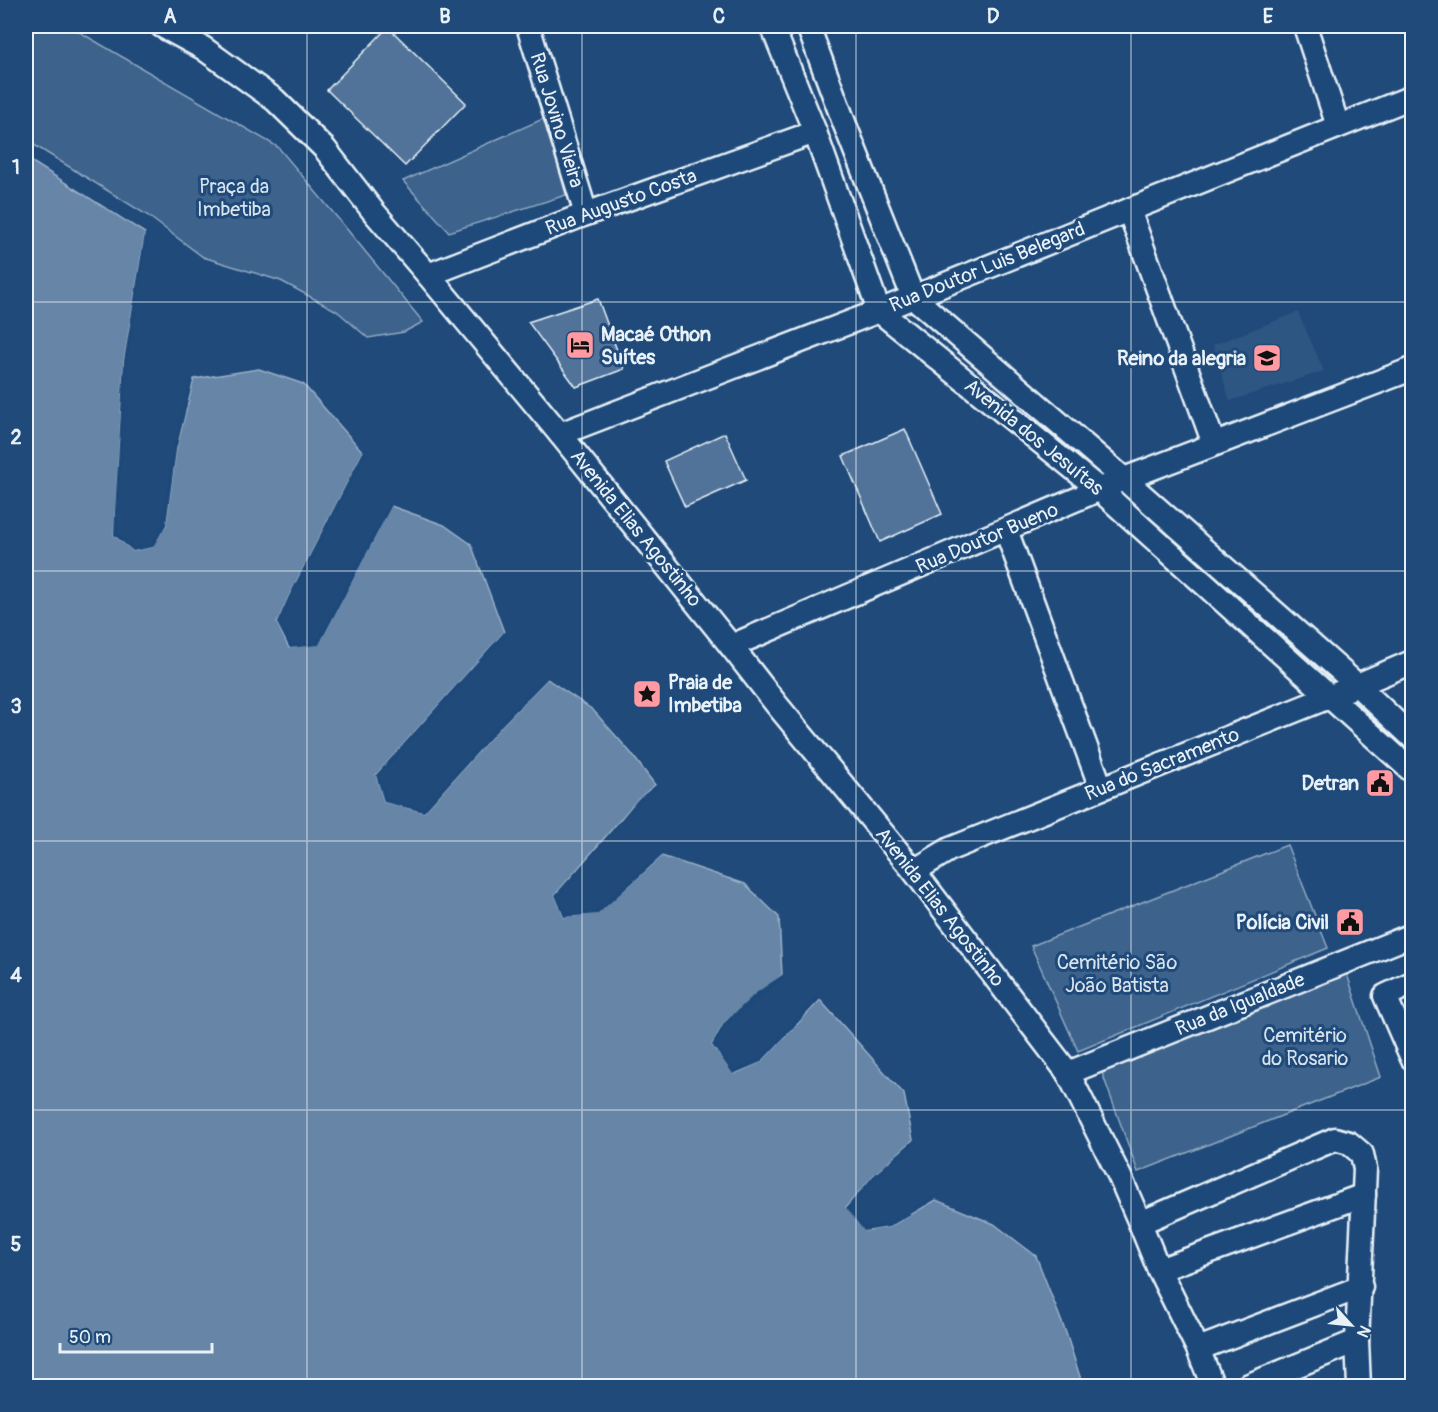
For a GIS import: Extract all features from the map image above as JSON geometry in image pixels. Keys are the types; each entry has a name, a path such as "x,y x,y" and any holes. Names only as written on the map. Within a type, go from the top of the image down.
{"street":[{"name":"Avenida Elias Agostinho","path":"162,26 203,48 275,100 325,149 373,211 560,434 777,705 914,871 1068,1073 1120,1177 1159,1270 1198,1349 1213,1386"},
{"name":"Rua Jovino Vieira","path":"528,26 586,214"},
{"path":"772,26 815,132 879,311"},
{"name":"Avenida dos Jesuítas","path":"808,26 913,297 1124,479 1413,737"},
{"path":"1305,26 1338,126"},
{"name":"Rua Doutor Luis Belegard","path":"560,434 879,311 1413,97"},
{"name":"Rua Augusto Costa","path":"428,275 586,214 815,132"},
{"path":"1129,210 1214,444"},
{"name":"Avenida dos Jesuítas","path":"879,311 1100,490 1413,771"},
{"name":"Rua Doutor Bueno","path":"731,646 1124,479 1413,369"},
{"path":"1006,530 1101,788"},
{"name":"Rua do Sacramento","path":"914,871 950,849 1413,662"},
{"name":"Rua da Igualdade","path":"1068,1073 1413,935"},
{"path":"1413,983 1385,996 1413,1058"},
{"path":"1140,1223 1335,1139 1349,1143 1362,1154 1365,1169 1357,1341 1359,1386"},
{"path":"1159,1270 1364,1195"},
{"path":"1198,1349 1360,1287"},
{"path":"1247,1386 1357,1341"}],"shaded area":[{"path":"26,158 145,233 124,361 114,535 133,551 152,547 166,525 176,450 194,379 259,369 303,384 363,452 277,623 289,648 319,644 391,506 444,525 471,544 504,632 376,775 384,802 424,812 502,725 547,679 593,710 631,753 655,785 638,799 555,895 564,917 598,913 662,856 745,884 779,917 782,975 724,1023 712,1045 734,1074 761,1062 820,1000 904,1094 913,1140 873,1176 846,1207 865,1231 889,1227 936,1200 994,1224 1036,1256 1066,1333 1083,1386 26,1386"},
{"name":"Reino da alegria","path":"1298,312 1324,371 1230,401 1213,345"}],"green space":[{"name":"Praça da Imbetiba","path":"26,26 69,26 278,147 423,322 404,332 368,338 337,311 281,281 203,257 147,215 26,140"},
{"path":"545,118 566,195 449,232 403,181"},
{"name":"Cemitério São João Batista","path":"1287,845 1328,948 1078,1051 1031,946"},
{"name":"Cemitério do Rosario","path":"1345,968 1381,1077 1138,1172 1101,1070"}],"pier":[{"path":"145,233 148,234 127,361 117,533 134,548 151,545 163,524 173,449 191,378 194,376 176,450 166,525 153,547 133,551 114,535 124,361"},
{"path":"363,452 366,453 291,597 280,623 291,645 317,642 389,504 393,503 319,645 290,648 277,623"},
{"path":"507,631 507,634 379,776 387,799 423,809 500,723 548,676 547,679 502,725 424,812 384,802 376,775"},
{"path":"658,784 640,801 558,896 566,914 596,911 660,854 664,854 598,914 564,917 555,895 638,799"},
{"path":"785,973 784,977 726,1025 716,1045 734,1070 760,1059 817,997 822,997 761,1062 733,1074 712,1045 724,1023 756,993"},
{"path":"916,1138 916,1142 875,1179 850,1208 866,1228 888,1224 935,1197 939,1197 889,1227 864,1231 846,1208 873,1176"}],"building":[{"path":"388,27 466,103 405,166 327,90"},
{"name":"Macaé Othon Suítes","path":"598,299 624,369 576,387 528,322"},
{"path":"905,429 942,514 880,542 843,456"},
{"path":"725,433 746,480 685,507 664,461"}],"place":[{"name":"Macaé Othon Suítes","path":"580,345"},
{"name":"Reino da alegria","path":"1267,358"},
{"name":"Praia de Imbetiba","path":"647,694"},
{"name":"Detran","path":"1380,783"},
{"name":"Polícia Civil","path":"1350,922"}]}
